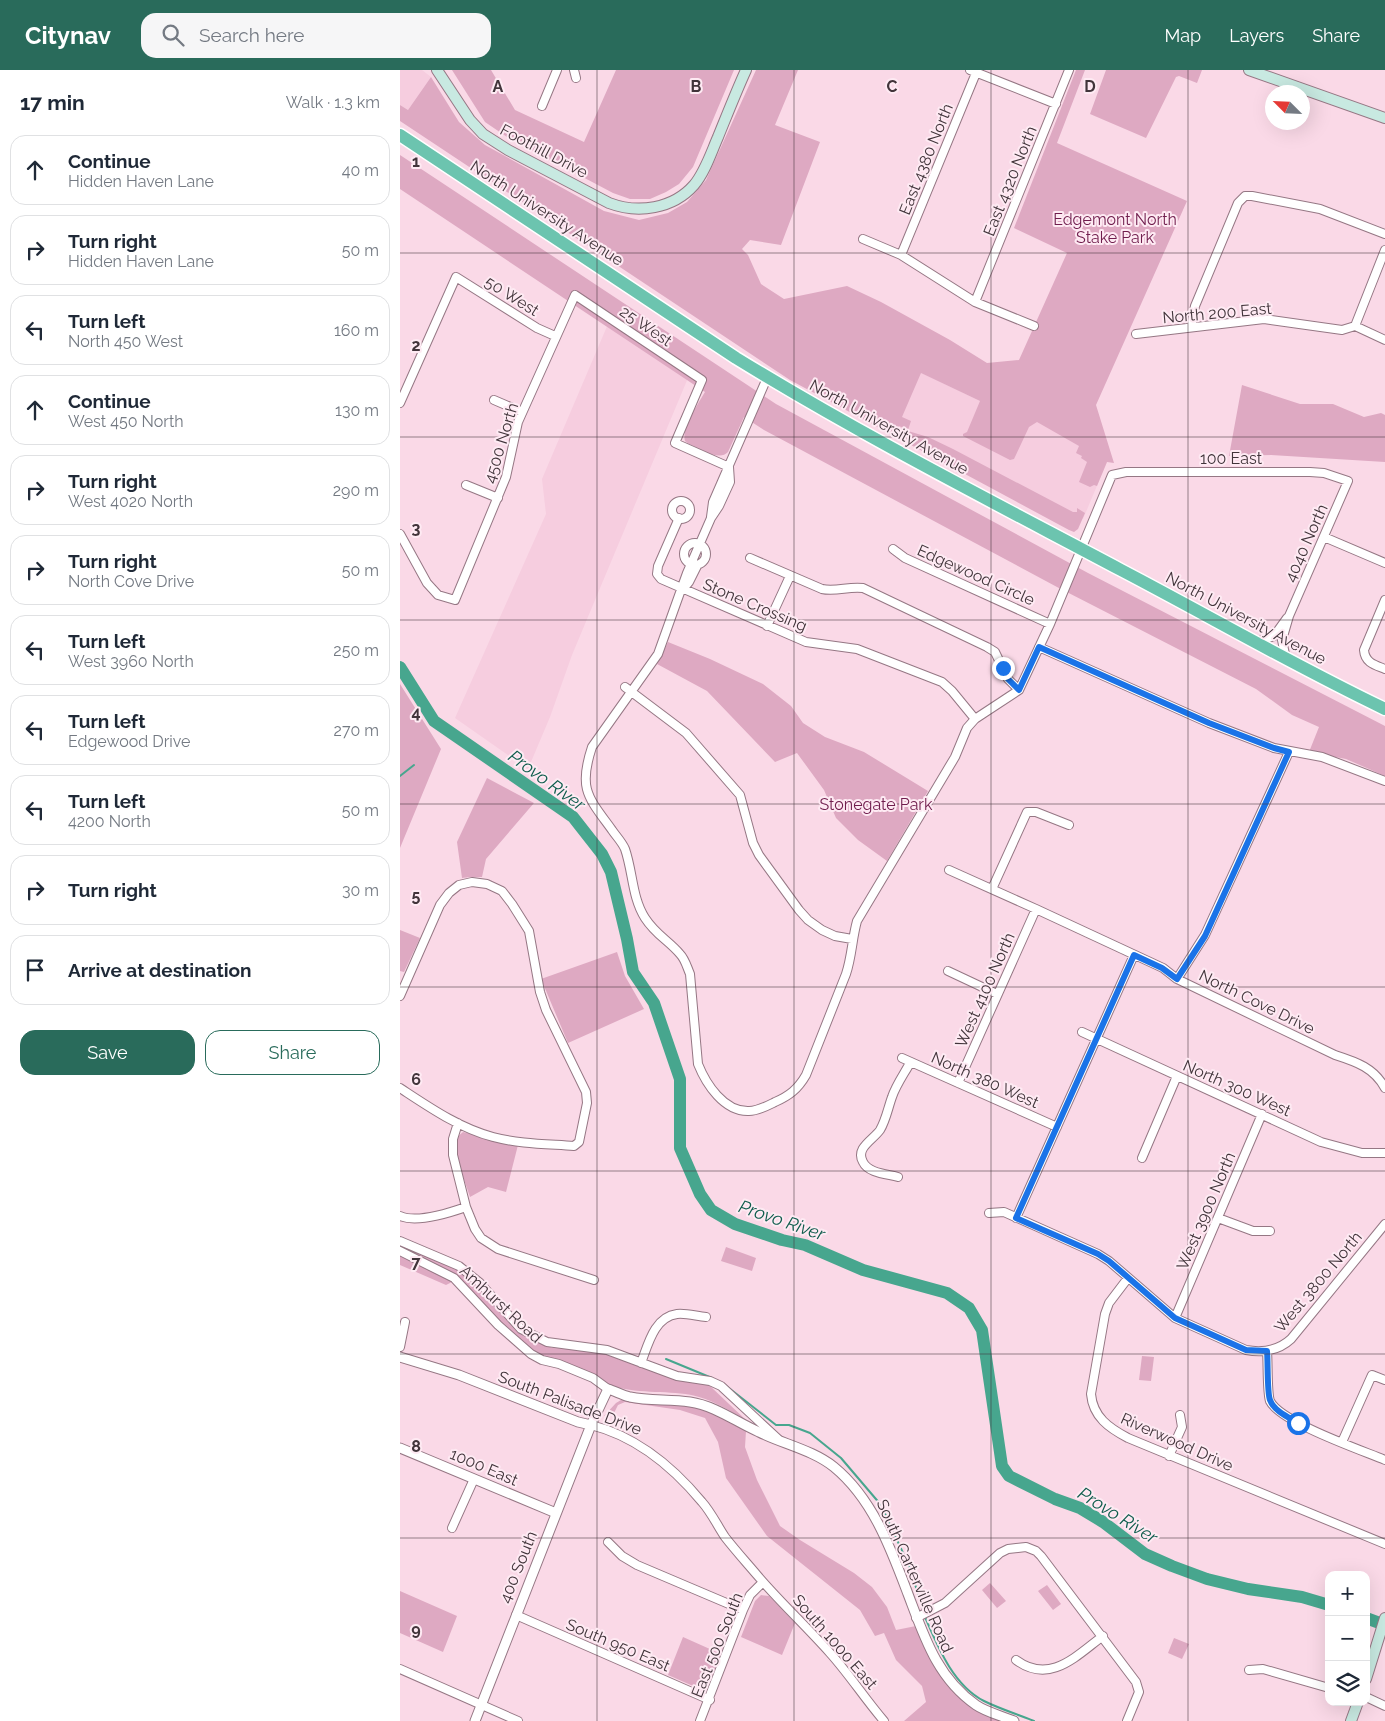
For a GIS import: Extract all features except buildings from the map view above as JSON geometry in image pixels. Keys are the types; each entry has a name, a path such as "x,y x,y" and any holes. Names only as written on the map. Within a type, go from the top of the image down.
{"highway":[{"name":"North University Avenue","path":"400,135 767,378 857,429 1286,659 1385,709"}],"main road":[{"name":"Foothill Drive","path":"437,70 470,120 483,134 502,147 617,206 645,209 667,204 684,194 699,178 708,162 746,70"},
{"path":"1249,70 1385,118"},
{"path":"1370,1667 1385,1618"},
{"path":"1351,1721 1357,1706"}],"street":[{"path":"542,106 557,70"},
{"name":"East 4320 North","path":"976,302 1069,70"},
{"path":"973,71 1056,104"},
{"name":"East 4380 North","path":"901,255 973,71"},
{"path":"1192,328 1195,306 1238,203 1245,196 1320,209 1385,234"},
{"path":"863,239 901,255 976,302 1034,326"},
{"path":"1385,250 1355,326 1385,340"},
{"name":"50 West","path":"400,403 456,277 537,328 555,336"},
{"name":"4500 North","path":"400,534 427,583 438,595 455,600 506,477 518,422 575,295"},
{"name":"25 West","path":"575,295 702,380 675,443 729,467"},
{"name":"North 200 East","path":"1136,334 1264,319 1342,330 1355,326"},
{"path":"699,546 711,518 713,502 767,378"},
{"path":"494,400 522,412"},
{"name":"100 East","path":"1082,549 1112,475 1126,472 1310,472 1324,473 1348,481"},
{"name":"4040 North","path":"1286,659 1282,640 1288,616 1348,481"},
{"path":"466,485 498,498"},
{"name":"Stone Crossing","path":"679,518 658,566 657,574 661,580 806,642 857,649 942,682 975,719"},
{"path":"1324,537 1385,563"},
{"path":"694,543 699,546 704,548 706,554 702,564 694,565 686,561 684,555 688,545 694,543"},
{"name":"Edgewood Circle","path":"893,549 905,558 1050,624"},
{"path":"694,565 682,589 658,654 633,692 592,747 587,762 585,781 588,797 624,846 631,866 636,897 644,916 661,938 680,954 686,964 690,974 698,1064 704,1078 713,1090 728,1104 748,1111 760,1109 789,1096 800,1086 846,974 857,921 955,757 967,728 975,719 1019,690 1082,549"},
{"path":"750,558 822,590 863,588 992,649 1008,679 1019,690"},
{"path":"767,626 790,576"},
{"path":"1381,668 1367,660 1364,650 1385,600"},
{"name":"4040 North","path":"1255,642 1274,636 1288,616"},
{"path":"1039,647 1209,723 1274,748 1322,757 1385,781"},
{"path":"625,687 686,734 740,795 753,843 759,855 808,920 835,936 852,939"},
{"path":"1177,979 1205,936 1289,752"},
{"path":"992,889 1027,812 1036,812 1070,825"},
{"name":"North Cove Drive","path":"949,870 1162,968 1177,979 1335,1055 1361,1064 1376,1074 1385,1088"},
{"path":"400,996 440,905 449,893 459,885 472,882 487,884 502,891 528,931 543,1001 586,1092 587,1103 579,1142 574,1146 524,1142 493,1137 458,1123 400,1088"},
{"name":"West 4100 North","path":"958,1083 1036,909"},
{"path":"1016,1218 1134,955"},
{"path":"948,971 997,994"},
{"name":"North 300 West","path":"1082,1032 1321,1142 1362,1152 1385,1153"},
{"name":"North 380 West","path":"902,1058 1057,1127"},
{"path":"898,1177 866,1167 862,1161 861,1154 865,1145 883,1125 892,1097 910,1063"},
{"path":"1142,1158 1177,1076"},
{"name":"West 3900 North","path":"1175,1318 1262,1114"},
{"path":"458,1123 452,1148 466,1206 475,1229 489,1244 498,1249 594,1280"},
{"path":"400,1216 420,1219 466,1206"},
{"path":"989,1213 1000,1211 1098,1254 1175,1318 1246,1350 1267,1351 1269,1400 1275,1408 1298,1423 1385,1460"},
{"path":"1218,1218 1253,1231 1270,1231"},
{"name":"West 3800 North","path":"1267,1351 1279,1348 1291,1340 1385,1224"},
{"name":"South Carterville Road","path":"400,1242 459,1266 480,1283 521,1329 547,1342 607,1350 677,1376 710,1381 722,1386 779,1440 833,1466 853,1485 867,1503 887,1545 934,1659 951,1684 977,1706 1014,1721"},
{"name":"Amhurst Road","path":"400,1251 454,1278 498,1325 531,1354 542,1360 559,1364 593,1378 608,1389 630,1397 682,1401 709,1406 759,1433 779,1440"},
{"name":"Riverwood Drive","path":"1128,1278 1109,1303 1104,1314 1092,1388 1092,1400 1097,1415 1114,1431 1169,1456 1385,1544"},
{"path":"641,1363 654,1330 665,1318 676,1314 706,1317"},
{"path":"400,1347 405,1322"},
{"name":"South Palisade Drive","path":"400,1357 437,1367 578,1422 602,1428 650,1452 704,1503 729,1542 763,1582"},
{"path":"1342,1442 1372,1375 1385,1380"},
{"name":"400 South","path":"475,1721 591,1425 608,1389"},
{"path":"1169,1456 1182,1427 1180,1415"},
{"name":"1000 East","path":"400,1448 556,1513"},
{"path":"452,1528 474,1479"},
{"path":"608,1542 632,1563 743,1610"},
{"path":"916,1618 944,1603 1001,1552 1015,1547 1030,1549 1042,1556 1137,1684 1139,1692 1127,1721"},
{"name":"East 500 South","path":"700,1721 710,1700 743,1610 750,1595 763,1582"},
{"name":"South 1000 East","path":"763,1582 830,1653 884,1721"},
{"name":"South 950 East","path":"516,1615 710,1700"},
{"path":"1016,1660 1034,1669 1053,1669 1067,1663 1102,1636"},
{"path":"400,1669 518,1721"},
{"path":"1249,1670 1263,1669 1325,1687"},
{"path":"1370,1699 1385,1706"}],"shaded area":[{"path":"400,70 422,70 431,77 408,110 400,105"},
{"path":"608,324 688,378 572,655 550,717 528,769 455,718 546,514 542,479"},
{"path":"859,343 980,401 1004,397 1107,462 1083,519 898,428"}],"green space":[{"path":"452,70 491,70 515,110 584,142 616,70 734,70 693,167 679,184 666,192 650,199 630,199 613,193 507,137 485,122"},
{"name":"Edgemont North Stake Park","path":"756,70 798,70 775,125 820,142 781,245 750,240 742,249 748,255 761,284 784,299 847,286 881,302 987,363 1019,360 1067,253 1014,228 1076,70 1085,70 1057,143 1187,201 1096,405 1114,463 1107,462 1097,486 1090,487 1079,482 1087,462 1076,453 1079,446 1037,422 1029,427 1014,459 1010,460 963,436 967,432 980,401 921,373 902,417 911,421 908,430 899,426 898,428 928,437 953,449 1073,512 1077,512 1077,508 1085,513 1078,529 1074,532 790,380 400,121 400,105 408,110 431,77 459,122 485,145 604,211 639,220 668,213 687,202 706,180"},
{"path":"1106,70 1202,70 1197,83 1179,76 1176,77 1146,138 1090,114"},
{"path":"400,155 776,404 1088,573 1385,726 1385,776 1346,759 1309,752 1319,727 1292,715 1256,689 1057,587 764,430 744,417 728,452 724,455 715,455 689,444 685,441 684,436 691,416 705,392 400,189"},
{"path":"1242,385 1300,404 1333,404 1364,417 1381,413 1385,415 1385,462 1271,455 1229,456"},
{"name":"Stonegate Park","path":"668,642 763,684 791,706 803,723 825,737 864,752 928,791 887,861 858,840 836,818 824,790 797,753 775,762 707,691 657,664"},
{"path":"400,684 441,749 400,848"},
{"path":"487,778 534,803 486,859 482,877 462,878 457,842"},
{"path":"400,930 420,938 404,972 400,971"},
{"path":"617,952 625,976 644,1009 568,1043 541,979"},
{"path":"463,1132 518,1145 506,1192 488,1187 470,1197 455,1153 456,1138"},
{"path":"400,1243 458,1268 522,1333 552,1348 600,1350 676,1379 709,1385 747,1421 718,1404 699,1397 680,1393 640,1391 616,1387 583,1370 536,1353 505,1329 458,1279 446,1285 400,1265"},
{"path":"726,1247 756,1258 752,1271 721,1261"},
{"path":"1142,1356 1154,1357 1151,1381 1139,1380"},
{"path":"621,1400 692,1405 716,1414 746,1431 745,1447 757,1480 780,1526 854,1573 872,1587 887,1607 896,1630 916,1626 936,1669 958,1696 972,1706 1007,1721 904,1721 926,1702 922,1686 896,1660 884,1633 875,1636 860,1610 767,1536 726,1478 718,1442 705,1418 680,1410 625,1402 618,1405 613,1415 604,1416"},
{"path":"990,1583 1006,1601 997,1608 982,1590"},
{"path":"1047,1585 1061,1604 1053,1610 1038,1591"},
{"path":"400,1591 457,1616 443,1652 400,1633"},
{"path":"761,1595 769,1596 795,1623 782,1655 741,1637 755,1601"},
{"path":"683,1637 721,1654 705,1690 668,1675"},
{"path":"1174,1638 1189,1644 1182,1659 1168,1653"}],"waterway":[{"name":"Provo River","path":"400,667 434,721 573,817 602,854 611,872 633,972 654,1003 680,1079 680,1148 700,1194 711,1210 735,1224 782,1240 805,1245 863,1270 947,1293 969,1308 982,1330 1002,1466 1009,1476 1055,1499 1080,1508 1103,1522 1145,1554 1172,1566 1207,1579 1248,1589 1302,1597 1325,1604"},
{"path":"400,776 414,765"},
{"path":"666,1359 712,1378"},
{"path":"725,1385 776,1425 789,1425 810,1433 841,1458 881,1505 909,1566 924,1612"},
{"path":"925,1617 935,1641 948,1664 955,1675 973,1694 1002,1709 1034,1721"},
{"name":"Provo River","path":"1370,1619 1385,1625"}],"route":[{"path":"1003,668 1008,679 1019,690 1039,647 1209,723 1289,752 1236,872 1205,936 1184,965 1177,979 1162,968 1134,955 1016,1218 1098,1254 1109,1261 1175,1318 1246,1350 1254,1352 1267,1351 1269,1400 1282,1414 1298,1423"}]}
